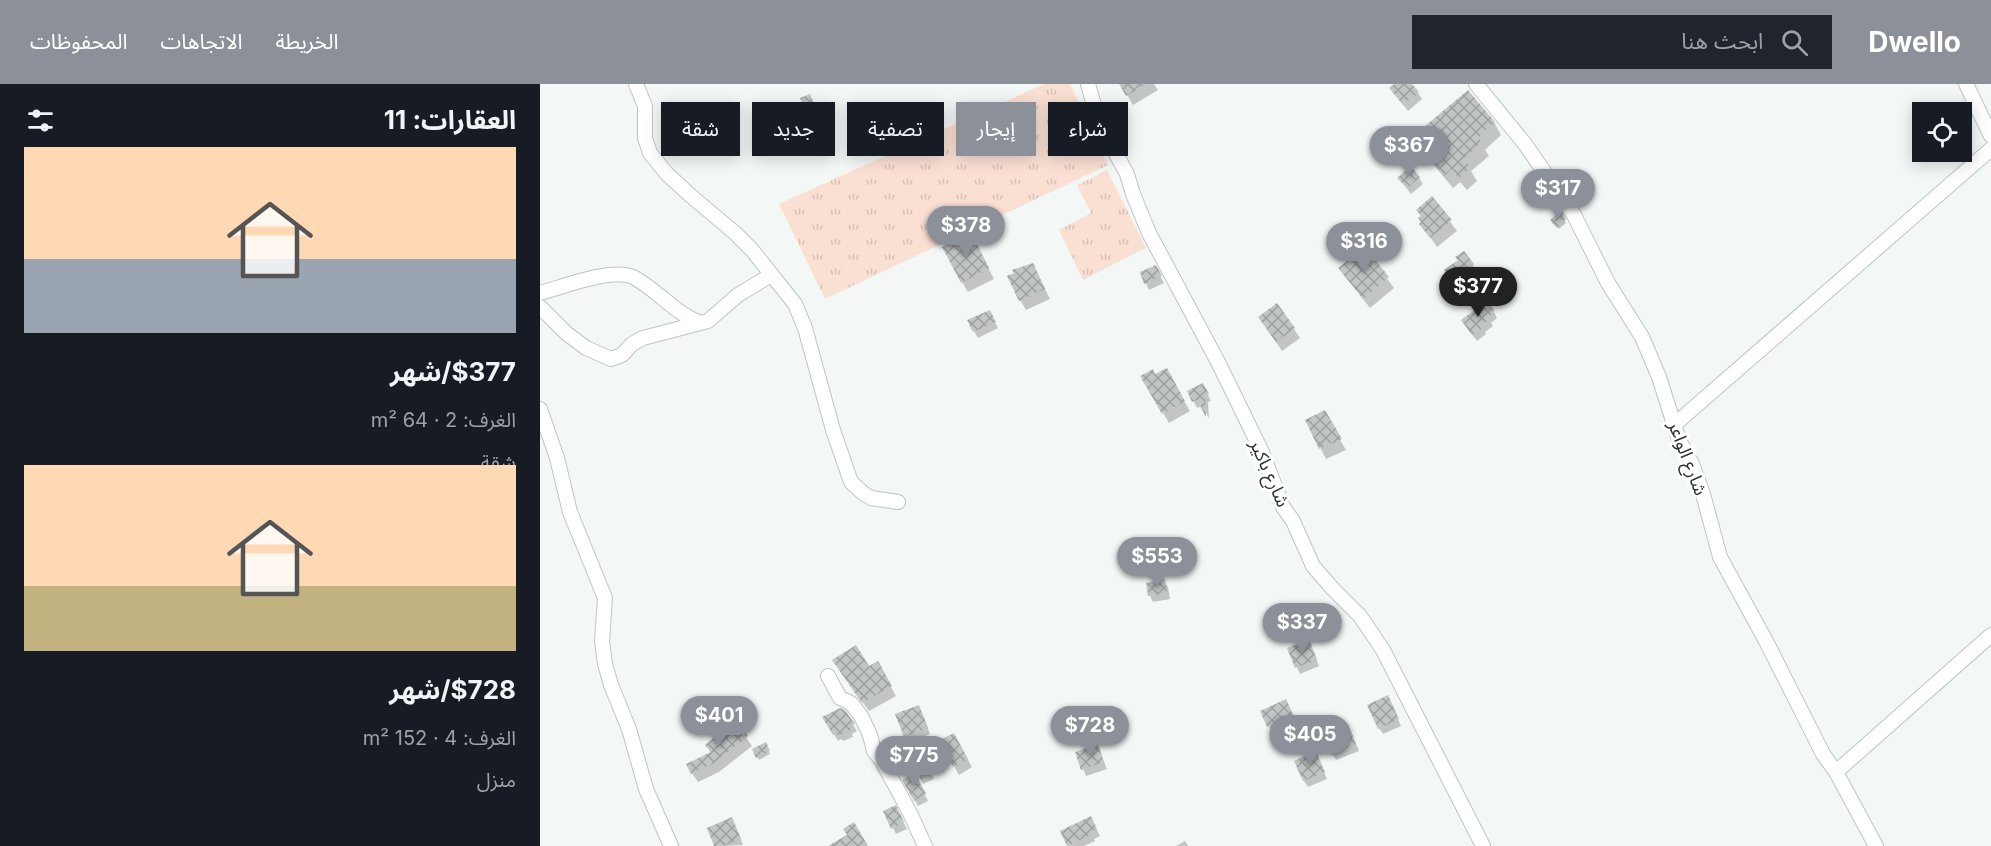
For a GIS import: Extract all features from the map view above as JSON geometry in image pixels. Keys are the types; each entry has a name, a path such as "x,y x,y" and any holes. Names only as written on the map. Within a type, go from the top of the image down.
{"street":[{"path":"636,84 645,106 645,138 650,153 667,174 752,250 795,304 851,482 871,498 898,502"},
{"name":"شارع الواعر","path":"1476,84 1525,144 1574,215 1608,283 1642,337 1659,377 1674,425 1703,494 1720,556 1823,754 1836,772 1876,846"},
{"path":"1966,84 1991,136"},
{"name":"شارع باكير","path":"1090,86 1095,109 1107,129 1115,152 1127,174 1149,233 1218,362 1262,452 1283,507 1293,521 1313,566 1360,616 1383,650 1483,846"},
{"path":"1674,425 1991,149"},
{"path":"540,293 608,275 622,274 635,278 689,319 700,323"},
{"path":"540,308 566,333 586,348 611,359 622,355 632,344 643,338 708,321 738,295 771,275"},
{"path":"540,410 557,458 570,512 605,598 603,641 605,664 611,685 629,729 646,789 671,846"},
{"path":"1836,772 1991,635"},
{"path":"828,676 840,698 851,703 861,716 870,735 874,751 882,761 910,813 925,846"}],"green space":[{"path":"1044,84 1070,84 1078,102 1048,102 1048,156 1104,156 1108,165 825,299 779,204 885,156 944,156 944,129 956,124 956,156 1036,156 1036,102 1004,102"},
{"path":"1107,170 1146,248 1083,280 1059,230 1091,213 1077,185"}],"building":[{"path":"1119,84 1146,84 1126,96"},
{"path":"1394,84 1412,84 1419,92 1403,105 1389,88"},
{"path":"1468,90 1495,122 1478,137 1482,142 1463,159 1471,167 1459,178 1451,169 1444,176 1412,137"},
{"path":"810,94 813,102 802,102 800,98"},
{"path":"1411,166 1420,177 1407,188 1397,178"},
{"path":"1432,196 1452,220 1430,238 1419,224 1421,222 1418,218 1421,216 1416,210"},
{"path":"1561,211 1566,219 1557,228 1550,220"},
{"path":"971,232 989,268 961,283 942,247"},
{"path":"1365,247 1389,277 1363,299 1338,268"},
{"path":"1464,251 1474,264 1452,281 1444,270 1458,260 1455,257"},
{"path":"1033,263 1045,289 1019,301 1007,276 1014,273 1012,270"},
{"path":"1156,265 1162,276 1144,284 1140,272"},
{"path":"1487,301 1495,311 1482,325 1484,327 1472,335 1461,320"},
{"path":"1277,303 1295,328 1276,342 1258,317"},
{"path":"990,310 996,322 973,332 967,320"},
{"path":"1167,368 1185,401 1162,414 1140,376 1153,369 1155,374"},
{"path":"1203,383 1209,394 1205,396 1206,417 1197,400 1192,402 1187,391"},
{"path":"1325,410 1342,439 1319,449 1305,420"},
{"path":"1165,579 1167,593 1148,596 1146,583"},
{"path":"1309,639 1317,660 1295,668 1287,648"},
{"path":"856,645 869,666 878,661 892,686 862,703 832,660"},
{"path":"1388,695 1399,719 1378,729 1367,705"},
{"path":"1286,699 1293,714 1267,727 1260,711"},
{"path":"919,705 928,728 904,737 895,714"},
{"path":"840,708 845,710 855,724 849,727 851,730 838,736 837,733 833,735 822,717"},
{"path":"736,720 748,736 714,763 691,774 686,764 711,752 705,745"},
{"path":"1348,724 1356,744 1331,755 1322,734"},
{"path":"954,733 968,759 953,767 944,751 926,762 930,770 917,777 907,756"},
{"path":"766,742 770,751 756,758 752,749"},
{"path":"1098,744 1104,762 1081,770 1075,752"},
{"path":"1316,751 1325,772 1303,781 1294,761"},
{"path":"915,773 926,794 914,801 902,780"},
{"path":"896,805 904,822 891,829 883,811"},
{"path":"1091,816 1097,829 1091,832 1092,834 1067,846 1060,831"},
{"path":"732,817 741,839 724,846 714,846 707,828"},
{"path":"854,822 868,846 828,846 847,835 843,829"}]}
